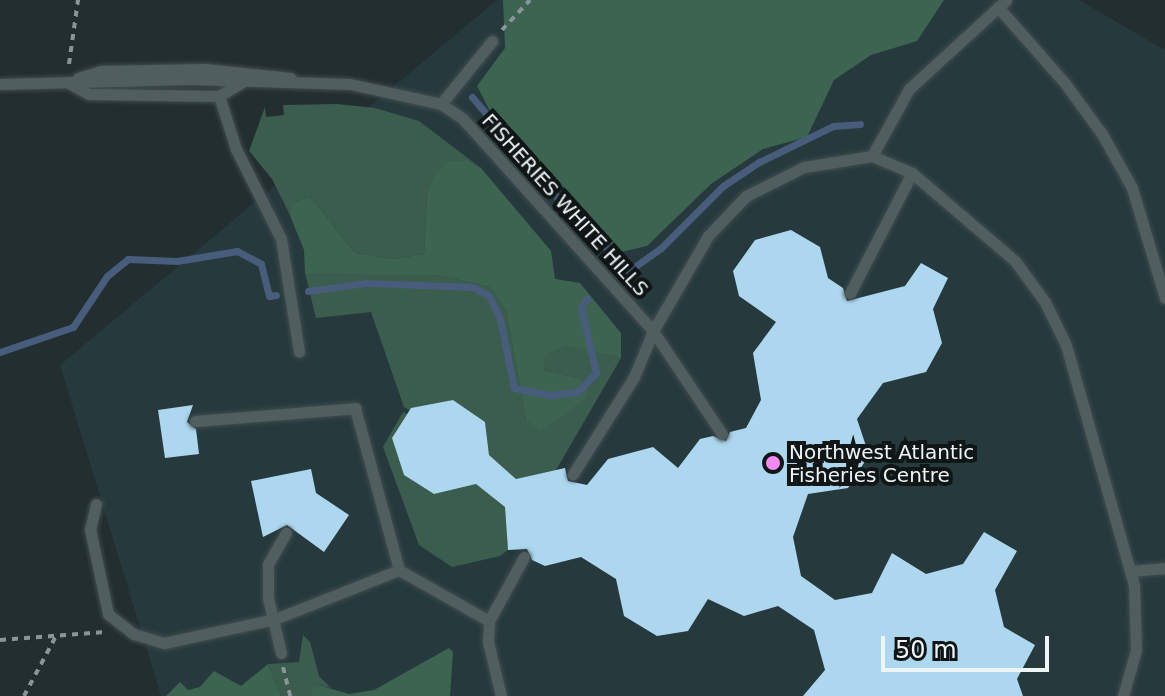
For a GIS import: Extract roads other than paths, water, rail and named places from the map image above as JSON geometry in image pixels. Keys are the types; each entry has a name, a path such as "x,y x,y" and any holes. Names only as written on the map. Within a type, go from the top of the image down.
{"lane":[{"path":"1123,696 1136,650 1131,571 1066,345 1045,302 997,242 912,173 872,156 909,89 1002,4 1102,134 1132,188 1165,298"},
{"path":"441,104 492,41"},
{"name":"FISHERIES WHITE HILLS","path":"66,82 101,71 204,69 275,73 305,83"},
{"path":"244,81 219,96 236,149 281,239 299,352"},
{"name":"FISHERIES WHITE HILLS","path":"66,82 89,94 219,96"},
{"name":"FISHERIES WHITE HILLS","path":"0,84 305,83 380,88 441,104 463,119 653,331"},
{"name":"FISHERIES WHITE HILLS","path":"573,474 634,377 653,331 708,236 746,196 804,167 872,156"},
{"path":"850,293 912,173"},
{"path":"653,331 722,434"},
{"path":"195,421 355,408 399,570 489,621"},
{"path":"96,504 90,529 108,614 127,629 164,643 275,619 399,570"},
{"path":"281,653 268,598 268,564 286,533"},
{"path":"501,696 488,642 489,621 524,557"},
{"path":"1131,571 1165,568"}],"waterway":[{"path":"472,97 555,195 627,269"},
{"path":"623,275 661,248 723,186 759,162 833,126 860,124"},
{"path":"0,352 73,327 107,276 128,259 177,261 237,251 261,264 269,296 276,295"},
{"path":"308,291 366,283 473,287 489,296 500,319 514,388 551,395 577,392 596,373 581,308 587,298"}],"place":[{"name":"Northwest Atlantic Fisheries Centre","path":"773,463"}]}
